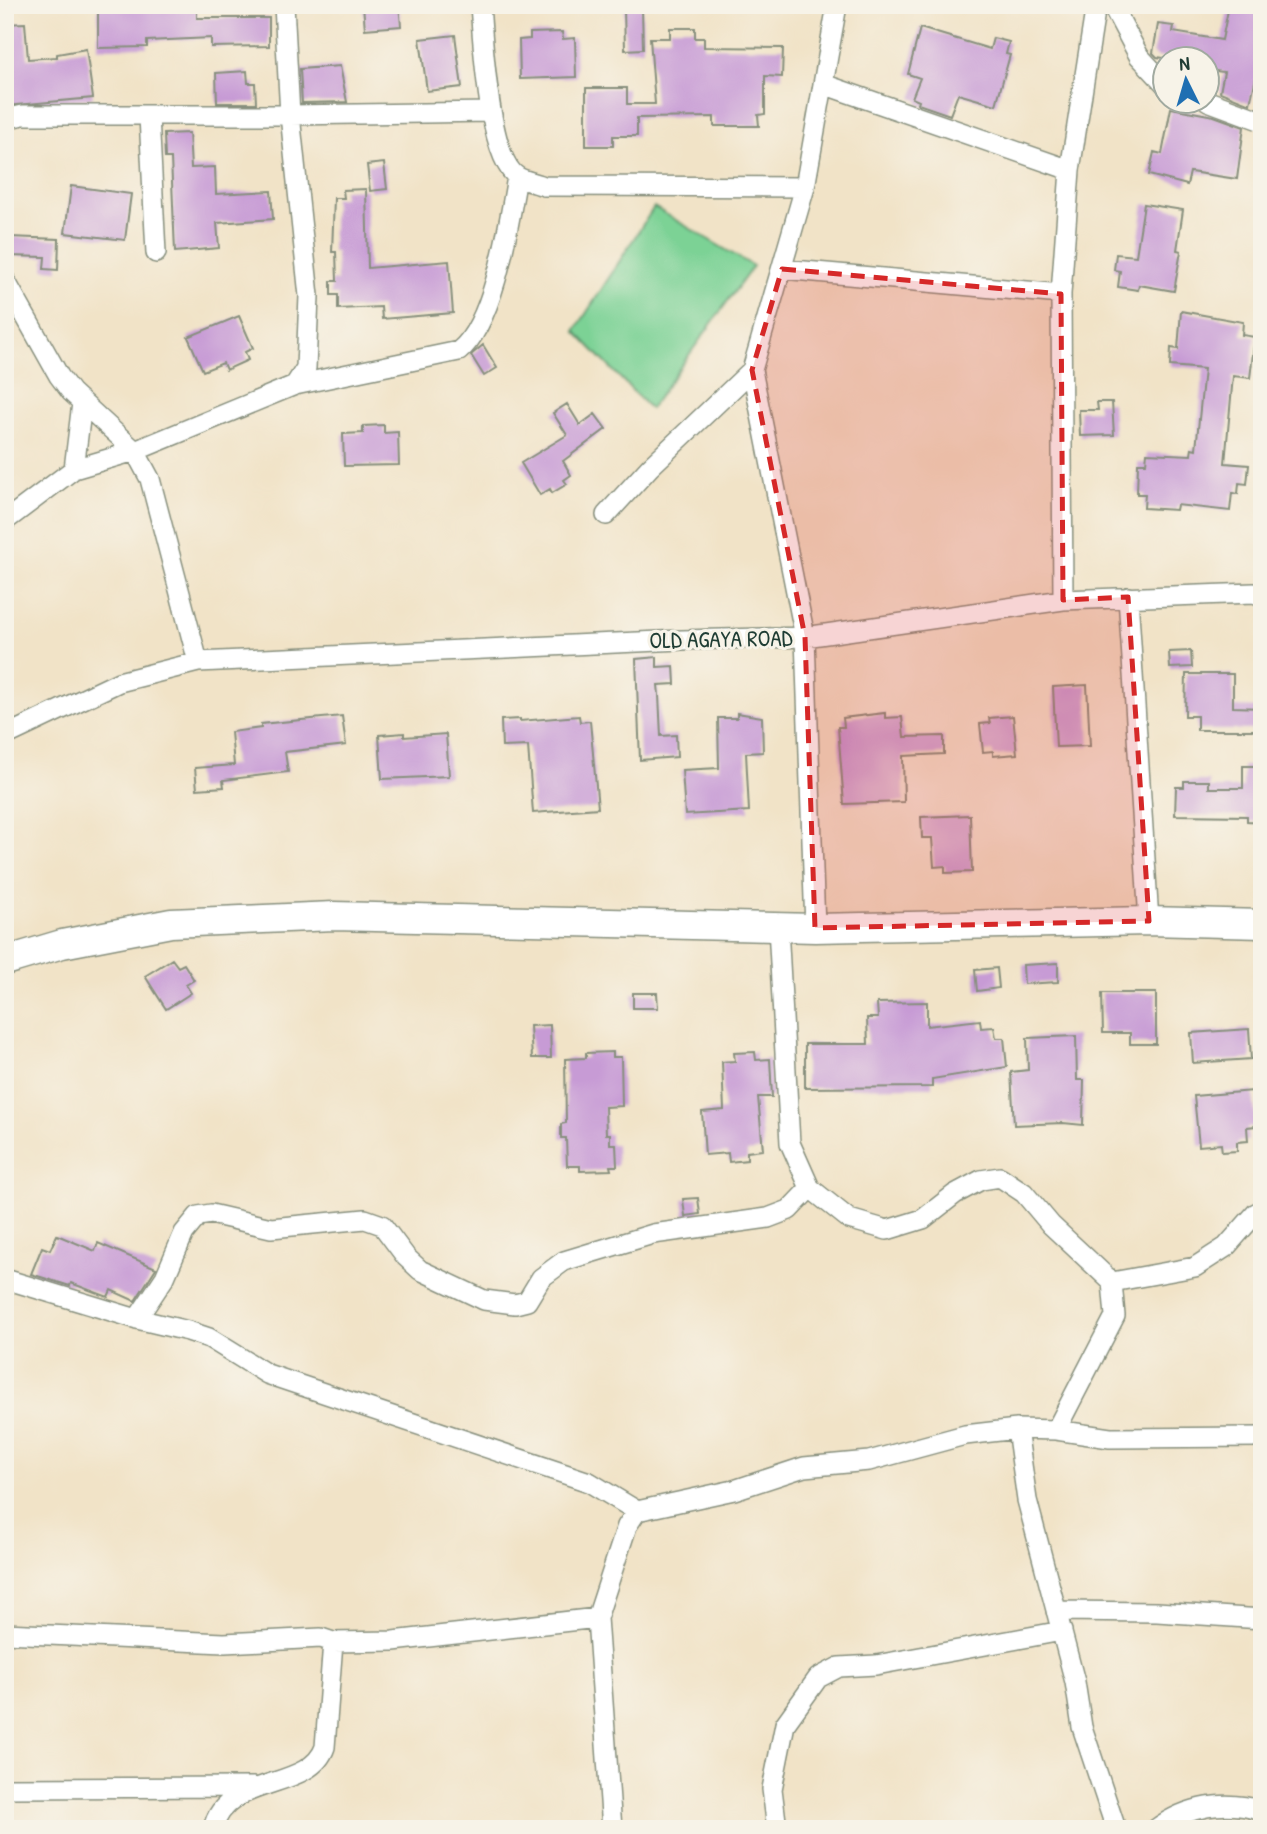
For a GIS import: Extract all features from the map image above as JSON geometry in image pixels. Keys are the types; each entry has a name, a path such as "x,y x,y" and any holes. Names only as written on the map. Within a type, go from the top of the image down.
{"street":[{"path":"284,5 290,115 309,296 306,368 295,385"},
{"path":"480,5 491,112 504,160 517,177 544,186 805,187"},
{"name":"OLD AGAYA ROAD","path":"5,736 118,682 198,662 682,639 805,637 752,370 805,187 837,5"},
{"path":"1063,600 1061,294 1070,170 1096,5"},
{"path":"1112,5 1139,56 1152,70"},
{"path":"823,84 1070,170"},
{"path":"1222,106 1262,121"},
{"path":"5,119 23,115 491,112"},
{"path":"149,116 156,253"},
{"path":"5,521 74,469 135,451 295,385 459,351 468,343 498,278 517,177"},
{"path":"782,269 1061,294"},
{"path":"5,280 59,376 82,403 135,451 150,479 198,662"},
{"path":"606,515 650,467 752,370"},
{"path":"74,469 82,403"},
{"path":"815,928 805,637 1063,600 1254,593 1262,596"},
{"path":"1128,597 1149,921"},
{"path":"5,961 62,944 171,923 334,916 815,928 1149,921 1262,924"},
{"path":"778,927 789,1143 810,1188 849,1219 887,1230 923,1219 955,1194 981,1180 1000,1177 1024,1193 1051,1225 1112,1283 1115,1316 1056,1430"},
{"path":"137,1319 165,1278 184,1233 198,1216 211,1214 271,1228 365,1219 382,1225 406,1257 420,1270 484,1300 515,1304 527,1301 541,1278 564,1261 653,1234 768,1218 789,1210 810,1188"},
{"path":"1112,1283 1195,1267 1226,1247 1256,1213 1262,1210"},
{"path":"5,1279 209,1338 267,1374 589,1482 637,1511 734,1490 804,1467 869,1461 953,1438 1017,1429 1056,1430 1110,1438 1262,1437"},
{"path":"1017,1429 1027,1500 1062,1631 1084,1738 1116,1829"},
{"path":"612,1829 597,1618 627,1526 637,1511"},
{"path":"1056,1611 1157,1612 1262,1619"},
{"path":"5,1633 144,1642 224,1643 321,1638 333,1642 393,1641 597,1618"},
{"path":"777,1829 772,1789 785,1724 818,1678 839,1667 876,1665 1062,1631"},
{"path":"213,1829 215,1819 237,1796 309,1768 321,1760 325,1747 333,1642"},
{"path":"5,1788 258,1787"},
{"path":"1157,1829 1196,1808 1240,1803 1262,1811"}],"highlighted area":[{"path":"782,269 1061,294 1063,600 1128,597 1149,921 815,928 805,637 752,370"}],"green space":[{"path":"654,207 753,266 650,409 575,331"}],"building":[{"path":"98,5 197,5 197,18 269,18 269,46 211,47 211,38 147,41 147,47 98,48"},
{"path":"363,5 399,5 401,26 365,29"},
{"path":"1229,5 1262,5 1262,26 1255,60 1260,60 1250,104 1222,93 1222,46 1154,46 1158,24 1174,26 1173,32 1222,40"},
{"path":"642,7 643,49 625,50 624,8"},
{"path":"25,23 28,59 57,57 57,54 86,49 93,98 5,106 5,24"},
{"path":"670,28 695,28 695,38 704,38 704,47 783,48 782,77 765,76 765,114 758,115 759,126 714,126 714,117 637,118 637,136 613,136 613,146 586,146 586,88 627,88 627,104 655,104 650,38 670,38"},
{"path":"920,28 990,49 993,38 1009,42 1006,54 1010,55 996,105 958,94 950,115 918,104 919,101 912,98 920,78 908,74"},
{"path":"562,32 563,39 575,38 576,77 520,79 519,40 530,39 530,33"},
{"path":"455,35 462,87 427,91 420,39"},
{"path":"340,66 347,102 302,103 300,69"},
{"path":"247,71 248,83 255,83 256,103 217,103 216,73"},
{"path":"1169,116 1214,116 1244,127 1237,179 1190,172 1187,185 1149,175 1154,152 1162,154"},
{"path":"189,133 191,168 215,167 216,194 271,191 273,219 217,223 219,248 175,252 171,158 165,158 164,134"},
{"path":"384,163 387,189 370,191 367,165"},
{"path":"71,186 131,194 125,240 65,233"},
{"path":"366,189 368,268 449,261 453,313 382,319 381,307 338,309 338,295 331,295 331,281 337,281 336,252 332,252 334,198 344,198 343,190"},
{"path":"1144,204 1183,210 1177,250 1181,251 1174,291 1139,285 1138,290 1118,287 1120,271 1114,270 1116,254 1136,256"},
{"path":"10,237 59,239 58,270 44,269 45,257 9,256"},
{"path":"1181,311 1243,322 1242,335 1255,337 1250,378 1233,376 1225,463 1249,465 1247,484 1239,483 1238,494 1232,493 1230,511 1177,505 1176,510 1144,508 1145,494 1137,494 1138,463 1146,463 1147,453 1191,455 1192,448 1196,449 1204,369 1170,366 1171,348 1178,349"},
{"path":"239,316 253,348 245,352 248,360 226,370 223,363 203,371 188,337"},
{"path":"483,345 497,368 484,376 471,355"},
{"path":"1097,402 1112,402 1114,435 1080,436 1079,410 1098,410"},
{"path":"567,404 580,425 595,414 606,429 563,461 571,475 564,480 567,484 552,493 550,489 540,495 521,463 567,435 553,413"},
{"path":"384,425 384,433 398,432 399,465 344,466 343,434 363,433 363,426"},
{"path":"1191,651 1192,667 1170,668 1169,652"},
{"path":"657,657 657,667 674,666 675,684 658,685 661,736 676,735 677,757 640,760 636,659"},
{"path":"1186,674 1233,674 1233,707 1262,708 1262,730 1197,730 1197,716 1185,716"},
{"path":"1087,685 1090,746 1056,747 1053,687"},
{"path":"737,713 762,717 763,752 746,753 749,811 685,815 682,770 719,768 718,718 737,718"},
{"path":"885,713 885,718 902,717 904,737 944,736 944,754 903,756 904,802 844,804 838,727 844,727 843,718"},
{"path":"342,716 346,745 285,752 288,772 223,780 224,787 197,789 195,768 234,765 231,732 261,728 261,724"},
{"path":"579,716 580,722 590,721 598,808 533,813 528,746 502,747 501,720"},
{"path":"1013,716 1017,754 993,756 993,751 983,752 980,724 990,723 989,718"},
{"path":"404,733 404,737 446,734 449,776 382,779 379,735"},
{"path":"1243,766 1262,766 1262,822 1247,821 1247,816 1175,815 1176,787 1184,787 1184,781 1209,781 1209,788 1243,788"},
{"path":"970,815 972,872 945,873 945,866 934,867 932,838 922,838 921,817"},
{"path":"172,959 178,967 184,964 194,980 186,985 191,993 166,1009 145,976"},
{"path":"1058,963 1058,982 1024,984 1023,965"},
{"path":"997,968 999,988 977,991 975,970"},
{"path":"633,993 657,993 658,1008 633,1008"},
{"path":"1102,993 1156,993 1156,1044 1130,1044 1130,1033 1103,1033"},
{"path":"927,1002 927,1026 980,1020 981,1028 994,1027 996,1038 1004,1038 1007,1067 932,1079 932,1087 805,1088 805,1044 868,1044 867,1018 878,1018 877,1003"},
{"path":"550,1025 551,1058 532,1058 530,1026"},
{"path":"1249,1029 1251,1059 1193,1063 1191,1033"},
{"path":"1076,1036 1077,1080 1084,1080 1083,1125 1014,1125 1011,1072 1028,1070 1027,1038"},
{"path":"613,1052 613,1057 621,1057 622,1106 605,1107 606,1134 610,1134 610,1144 616,1144 617,1166 610,1166 611,1170 580,1171 580,1166 567,1166 566,1138 561,1138 561,1124 566,1123 565,1059 586,1058 586,1053"},
{"path":"755,1052 756,1060 770,1059 772,1097 758,1097 763,1150 747,1152 747,1160 729,1162 728,1153 705,1155 702,1112 724,1110 722,1062 735,1061 734,1053"},
{"path":"1253,1091 1256,1126 1247,1127 1248,1141 1237,1142 1237,1151 1222,1152 1221,1144 1199,1146 1194,1096"},
{"path":"698,1198 700,1214 685,1216 683,1199"},
{"path":"57,1235 95,1251 98,1243 156,1268 135,1301 111,1290 108,1297 71,1283 70,1286 31,1274 42,1247 50,1250"}]}
